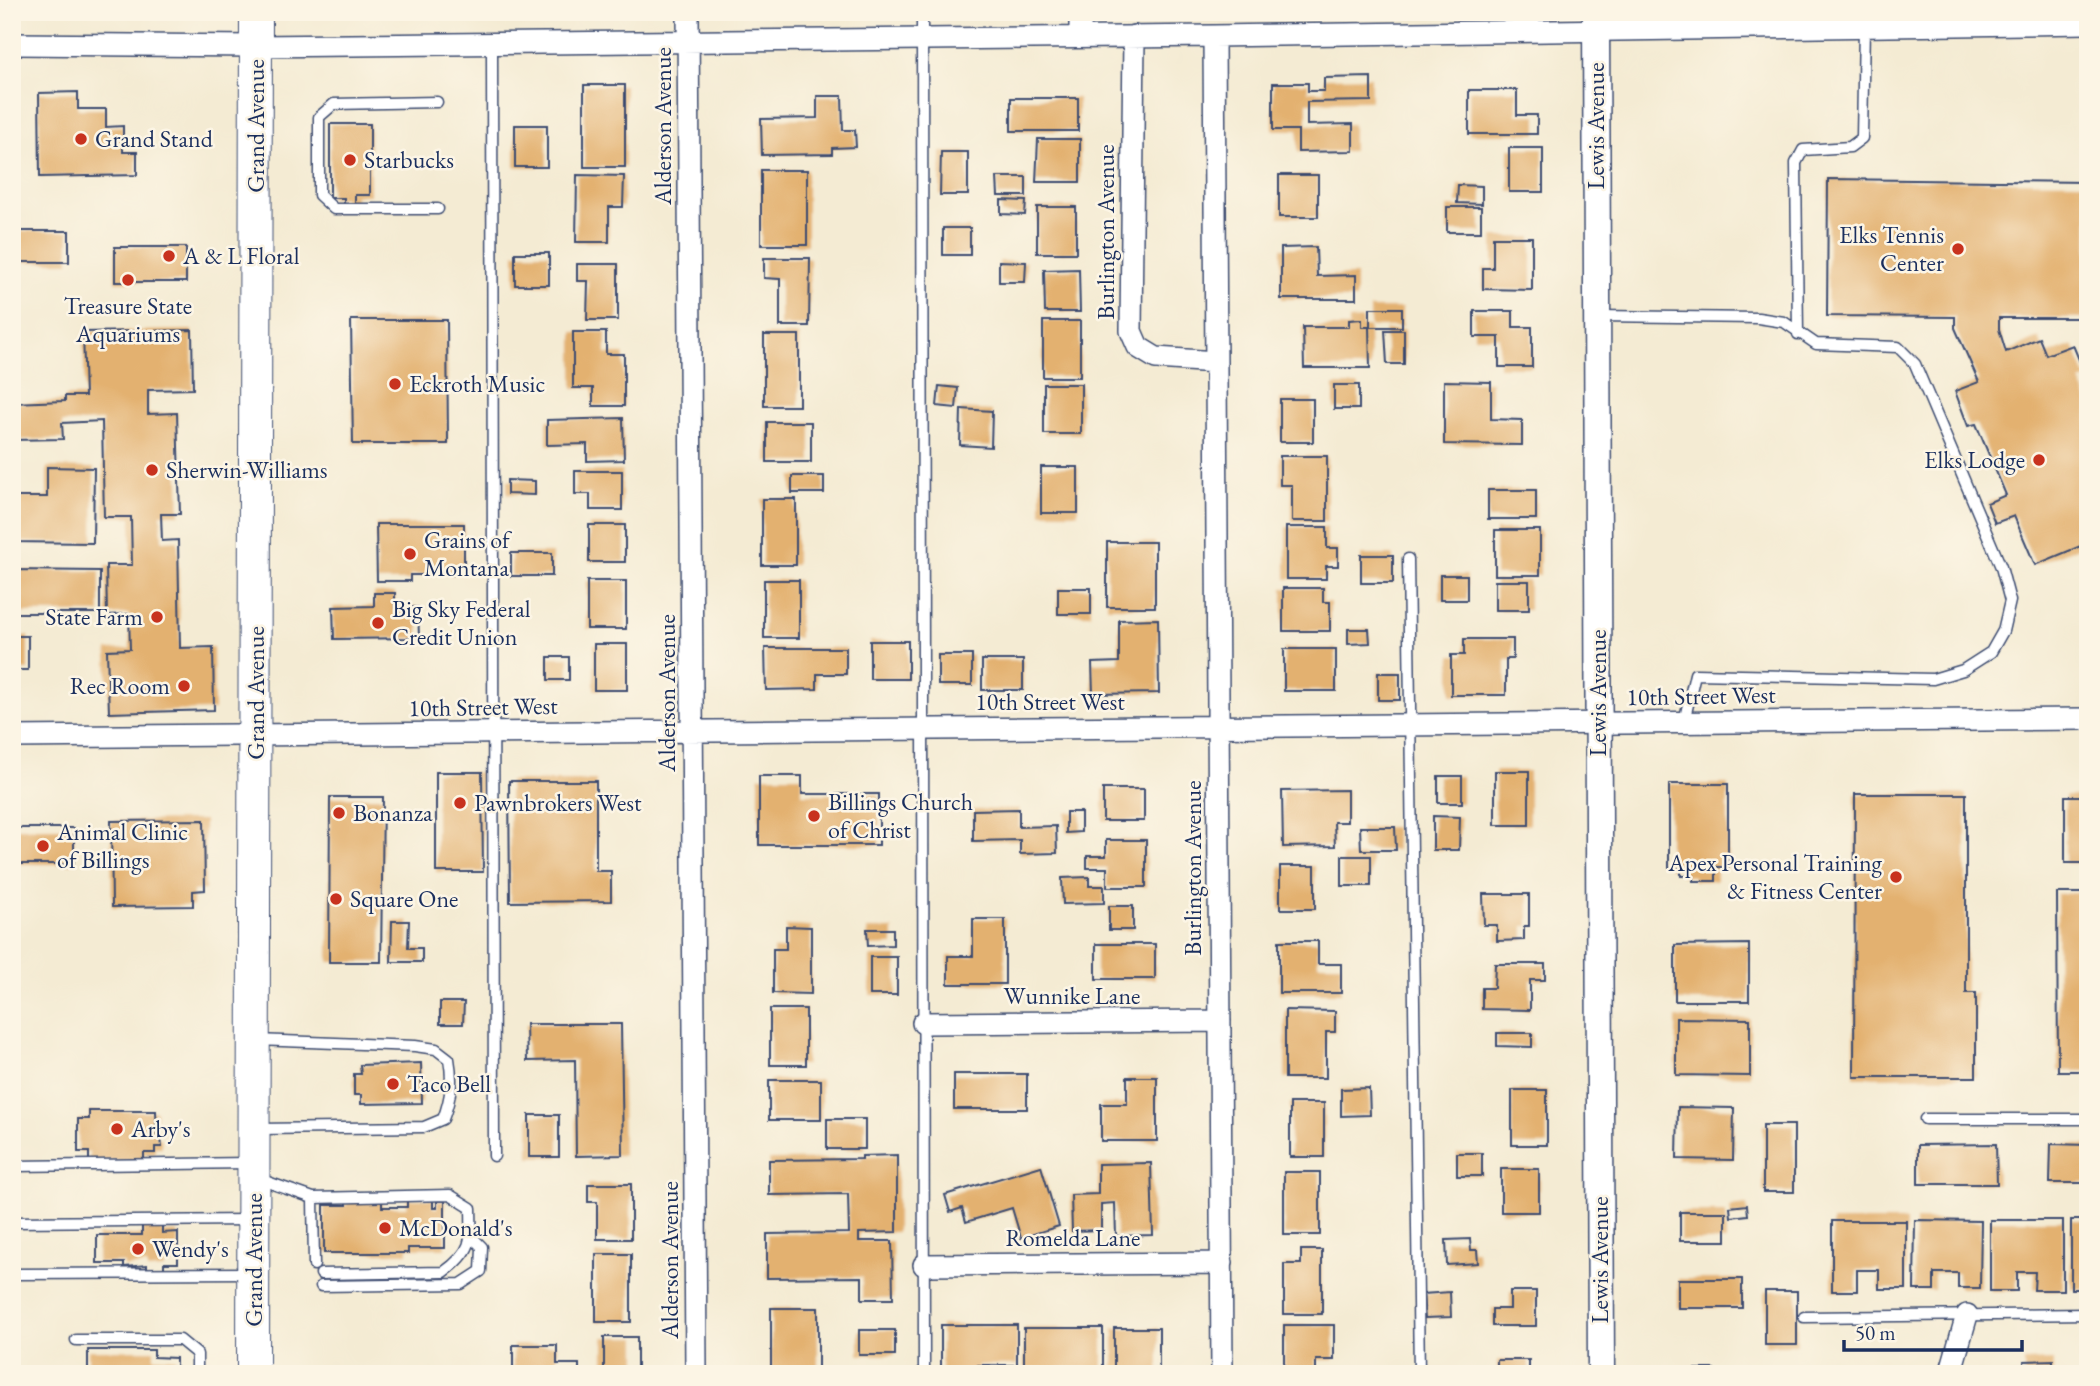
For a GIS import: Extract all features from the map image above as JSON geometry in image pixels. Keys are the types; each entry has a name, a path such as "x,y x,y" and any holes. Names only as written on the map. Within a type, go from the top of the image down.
{"main road":[{"name":"Grand Avenue","path":"253,1374 256,1040 256,12"}],"street":[{"name":"Alderson Avenue","path":"688,12 696,1374"},
{"path":"1080,12 1080,36"},
{"path":"12,44 256,46 1214,36 1596,21 2053,18 2088,23"},
{"name":"Lewis Avenue","path":"1596,21 1601,1374"},
{"name":"Burlington Avenue","path":"1134,36 1131,331 1138,347 1156,358 1216,362"},
{"name":"Burlington Avenue","path":"1214,36 1222,1374"},
{"name":"10th Street West","path":"12,737 2088,719"},
{"name":"Wunnike Lane","path":"923,1023 1220,1021"},
{"name":"Romelda Lane","path":"924,1265 1222,1263"},
{"path":"1950,1374 1967,1315"}],"lane":[{"path":"922,12 924,1374"},
{"path":"1798,334 1796,163 1803,150 1850,147 1862,138 1864,19"},
{"path":"492,43 494,1156"},
{"path":"437,102 334,104 318,117 318,195 334,209 438,209"},
{"path":"1597,316 1758,318 1784,322 1816,344 1898,347 1915,364 2001,567 2010,601 2003,631 1991,652 1963,670 1933,679 1695,674 1684,722"},
{"path":"1408,559 1419,1374"},
{"path":"255,1129 424,1127 443,1119 449,1105 453,1082 449,1059 436,1049 256,1040"},
{"path":"1924,1119 2088,1119"},
{"path":"15,1166 255,1170 313,1198 450,1195 471,1208 472,1237 468,1250 444,1272 319,1275"},
{"path":"313,1198 319,1275"},
{"path":"12,1222 254,1220"},
{"path":"319,1275 461,1284 481,1271 482,1247 472,1237"},
{"path":"12,1274 254,1273"},
{"path":"1804,1317 2088,1314"},
{"path":"76,1340 180,1340 197,1354 197,1374"}],"building":[{"path":"1371,77 1371,101 1307,102 1307,125 1353,124 1353,151 1298,152 1298,130 1273,130 1273,83 1308,83 1308,91 1324,91 1324,78"},
{"path":"584,85 625,85 625,167 584,167"},
{"path":"1469,90 1517,90 1517,115 1537,115 1537,134 1469,134"},
{"name":"Grand Stand","path":"78,92 78,109 106,109 106,127 123,126 123,152 137,152 137,175 40,177 39,93"},
{"path":"817,96 842,96 843,130 855,130 856,147 832,148 832,154 762,155 761,119 817,118"},
{"path":"1011,98 1078,98 1078,131 1011,131"},
{"name":"Starbucks","path":"330,124 370,124 370,195 355,195 355,204 344,204 344,198 330,198"},
{"path":"515,125 547,125 547,167 515,167"},
{"path":"1038,139 1080,139 1080,182 1036,182"},
{"path":"1509,148 1543,148 1543,192 1509,192"},
{"path":"941,152 968,152 968,195 940,195"},
{"path":"761,170 807,170 807,245 761,245"},
{"path":"577,175 624,176 623,207 609,207 609,242 576,242"},
{"path":"1279,175 1318,175 1318,217 1279,217"},
{"path":"997,177 1026,177 1026,196 998,196"},
{"name":"Elks Tennis Center","path":"1828,179 2088,182 2088,318 1999,318 1999,329 2006,352 2039,338 2046,355 2073,345 2087,379 2080,381 2088,400 2088,543 2035,565 2014,516 1995,523 1987,503 2006,495 1976,424 1968,426 1955,391 1979,382 1955,328 1955,317 1827,316"},
{"path":"1458,185 1482,186 1482,204 1457,203"},
{"path":"1001,200 1026,201 1025,215 1001,214"},
{"path":"1037,207 1076,207 1076,253 1037,253"},
{"path":"1447,207 1481,207 1481,232 1447,232"},
{"path":"943,228 970,228 970,255 943,255"},
{"path":"12,231 69,231 69,262 12,262"},
{"path":"1493,237 1532,237 1532,290 1483,289 1483,268 1493,268"},
{"path":"115,247 186,247 186,282 115,282"},
{"path":"1316,247 1317,276 1356,275 1356,299 1281,299 1281,248"},
{"path":"515,253 549,253 549,285 515,285"},
{"path":"764,258 810,258 809,326 780,326 780,279 764,278"},
{"path":"999,261 1026,262 1025,282 999,282"},
{"path":"577,264 618,264 618,320 587,320 588,281 577,281"},
{"path":"1079,269 1080,312 1045,312 1044,270"},
{"path":"1370,308 1402,308 1402,327 1370,327"},
{"path":"1474,311 1513,311 1513,327 1532,327 1532,367 1499,367 1499,337 1474,337"},
{"path":"1362,319 1362,327 1369,327 1370,368 1304,368 1303,327 1349,327 1349,320"},
{"path":"351,320 447,320 448,444 353,444"},
{"path":"1043,321 1080,321 1080,377 1043,377"},
{"path":"192,330 193,389 148,390 148,414 177,413 180,514 161,514 162,541 178,540 180,648 213,647 214,710 109,713 107,650 130,649 129,614 107,615 106,565 132,565 131,517 104,517 102,421 62,423 63,439 12,440 12,403 65,401 65,396 85,396 83,332"},
{"path":"1385,330 1404,330 1404,364 1387,364"},
{"path":"573,332 606,332 606,354 624,354 624,406 593,406 593,388 573,388"},
{"path":"764,335 799,335 799,406 764,406"},
{"path":"1444,381 1491,382 1491,419 1522,420 1522,445 1444,444"},
{"path":"1044,384 1081,384 1081,434 1044,434"},
{"path":"1334,385 1359,385 1359,409 1334,409"},
{"path":"939,386 958,388 956,408 937,406"},
{"path":"1280,399 1313,399 1313,442 1280,442"},
{"path":"961,409 992,411 991,447 960,445"},
{"path":"623,418 624,460 587,461 587,444 547,445 547,420"},
{"path":"767,422 811,422 811,462 767,462"},
{"path":"1280,456 1327,456 1327,521 1292,521 1292,485 1280,485"},
{"path":"47,467 94,468 93,543 12,542 12,497 47,497"},
{"path":"1041,467 1078,467 1078,513 1041,513"},
{"path":"575,471 622,471 622,510 590,510 590,494 575,494"},
{"path":"792,476 824,476 824,493 792,493"},
{"path":"507,480 535,481 535,495 507,494"},
{"path":"1488,490 1536,490 1536,519 1488,519"},
{"path":"762,499 796,499 796,565 762,565"},
{"path":"376,524 464,524 464,575 410,575 410,581 377,581"},
{"path":"589,525 625,525 625,562 589,562"},
{"path":"1286,527 1327,527 1327,548 1338,548 1338,566 1326,566 1326,579 1286,579"},
{"path":"1495,530 1540,530 1540,575 1495,575"},
{"path":"1107,542 1155,542 1155,607 1107,607"},
{"path":"511,553 552,553 552,576 511,576"},
{"path":"1361,555 1393,555 1393,583 1361,583"},
{"path":"12,570 100,571 100,613 12,613"},
{"path":"1440,575 1467,575 1467,600 1440,600"},
{"path":"764,580 799,580 799,638 764,638"},
{"path":"587,581 626,581 626,629 587,629"},
{"path":"1495,581 1529,581 1529,610 1495,610"},
{"path":"1058,588 1091,588 1091,614 1058,614"},
{"path":"1283,588 1323,588 1323,602 1330,602 1330,631 1283,631"},
{"path":"374,593 395,593 395,608 418,607 419,638 334,639 333,607 374,606"},
{"path":"1158,619 1159,693 1093,694 1092,663 1119,662 1119,620"},
{"path":"1348,629 1369,629 1370,643 1348,644"},
{"path":"12,636 28,636 28,670 12,670"},
{"path":"1464,639 1513,639 1513,659 1506,659 1506,695 1451,695 1451,655 1464,655"},
{"path":"870,641 908,641 908,679 870,679"},
{"path":"594,644 627,644 627,690 594,690"},
{"path":"765,648 846,648 846,674 817,674 817,689 766,690"},
{"path":"1284,649 1336,649 1336,691 1284,691"},
{"path":"938,655 972,655 972,685 938,685"},
{"path":"548,657 569,657 569,680 548,680"},
{"path":"982,660 1023,660 1023,690 982,690"},
{"path":"1378,673 1400,673 1400,700 1378,700"},
{"path":"1495,771 1529,771 1529,825 1495,825"},
{"path":"436,772 482,772 483,872 436,872"},
{"path":"759,776 802,776 802,794 879,794 879,845 759,845"},
{"path":"1438,776 1462,776 1462,803 1438,803"},
{"path":"509,781 596,781 596,871 611,871 611,901 510,902"},
{"path":"1669,784 1728,784 1728,867 1716,867 1716,881 1693,881 1693,876 1681,876 1681,868 1669,868"},
{"path":"1103,789 1144,789 1144,821 1103,821"},
{"path":"1347,790 1347,822 1334,822 1335,846 1283,847 1282,791"},
{"path":"1855,794 1966,794 1966,993 1976,993 1976,1077 1854,1077"},
{"path":"2065,796 2088,796 2088,863 2065,863"},
{"path":"330,797 383,797 381,962 329,962"},
{"path":"1019,809 1019,827 1056,826 1057,853 1020,854 1020,840 973,841 973,810"},
{"path":"1066,812 1081,812 1081,832 1066,833"},
{"path":"1433,816 1460,817 1459,850 1433,850"},
{"path":"204,820 205,890 193,891 193,906 112,907 111,821"},
{"path":"1360,827 1395,827 1396,850 1361,850"},
{"name":"Animal Clinic of Billings","path":"12,828 74,828 74,864 12,864"},
{"path":"1106,840 1146,840 1146,887 1107,887 1107,868 1087,868 1087,856 1106,856"},
{"path":"1342,856 1371,856 1371,886 1342,886"},
{"path":"1280,866 1315,866 1315,909 1280,909"},
{"path":"1089,877 1089,886 1104,886 1104,903 1063,904 1062,878"},
{"path":"2057,893 2088,893 2088,1071 2058,1071"},
{"path":"1483,894 1529,894 1529,926 1524,926 1524,940 1497,941 1497,925 1484,925"},
{"path":"1109,906 1133,906 1133,930 1109,930"},
{"path":"973,919 1005,919 1005,984 948,984 948,956 973,956"},
{"path":"392,921 409,921 408,948 422,948 422,962 391,962"},
{"path":"786,926 811,927 811,994 773,993 773,949 786,949"},
{"path":"867,929 893,929 893,945 868,946"},
{"path":"1279,941 1318,941 1318,964 1341,964 1341,993 1279,993"},
{"path":"1096,944 1155,944 1155,979 1096,979"},
{"path":"1749,944 1749,1001 1675,1001 1675,945"},
{"path":"870,957 897,957 897,995 870,995"},
{"path":"1495,964 1545,964 1545,980 1530,980 1530,1010 1482,1009 1482,988 1494,988"},
{"path":"440,1002 464,1002 463,1024 440,1024"},
{"path":"770,1009 806,1009 806,1065 770,1065"},
{"path":"1285,1010 1335,1011 1335,1032 1326,1032 1326,1078 1285,1078"},
{"path":"1676,1018 1750,1019 1750,1076 1676,1075"},
{"path":"526,1024 621,1024 623,1155 576,1156 575,1060 527,1061"},
{"path":"1497,1033 1532,1033 1532,1047 1497,1046"},
{"path":"421,1063 422,1103 361,1104 361,1095 354,1095 354,1074 361,1074 360,1065"},
{"path":"954,1074 1027,1074 1027,1109 954,1109"},
{"path":"1127,1077 1157,1077 1157,1141 1101,1141 1101,1104 1127,1104"},
{"path":"769,1080 821,1080 821,1120 769,1120"},
{"path":"1369,1088 1370,1115 1341,1116 1341,1089"},
{"path":"1512,1090 1547,1090 1547,1145 1512,1145"},
{"path":"1290,1103 1324,1103 1324,1157 1290,1157"},
{"path":"1678,1107 1734,1108 1733,1160 1677,1159"},
{"name":"Arby's","path":"89,1111 156,1111 157,1138 161,1138 162,1147 155,1147 155,1153 144,1153 144,1161 89,1161 89,1152 78,1152 78,1119 89,1119"},
{"path":"529,1115 559,1115 559,1157 529,1157"},
{"path":"827,1119 865,1119 865,1149 827,1149"},
{"path":"1763,1125 1794,1125 1794,1192 1763,1192"},
{"path":"1996,1144 1997,1184 1918,1184 1918,1145"},
{"path":"2051,1144 2088,1145 2088,1183 2050,1183"},
{"path":"1457,1153 1482,1153 1482,1176 1457,1176"},
{"path":"897,1155 897,1232 859,1233 859,1241 892,1241 893,1299 862,1299 862,1277 767,1278 767,1234 849,1233 848,1194 769,1195 769,1160 862,1159 862,1156"},
{"path":"1151,1163 1153,1235 1116,1236 1115,1203 1101,1204 1101,1230 1072,1231 1071,1195 1098,1194 1098,1164"},
{"path":"1041,1166 1059,1226 1021,1238 1012,1208 966,1222 962,1208 950,1212 945,1195"},
{"path":"1501,1169 1539,1169 1539,1212 1501,1212"},
{"path":"1284,1172 1320,1172 1320,1235 1284,1235"},
{"path":"588,1184 631,1184 631,1239 597,1239 597,1202 588,1202"},
{"name":"McDonald's","path":"347,1199 382,1199 382,1207 407,1207 407,1199 433,1199 433,1208 437,1208 437,1201 445,1201 445,1248 408,1248 408,1253 324,1253 324,1205 347,1205"},
{"path":"1747,1205 1748,1215 1731,1217 1730,1207"},
{"path":"1680,1212 1726,1212 1726,1241 1680,1241"},
{"path":"1915,1220 1981,1221 1980,1288 1958,1288 1958,1273 1934,1273 1934,1290 1914,1290"},
{"path":"1990,1220 2063,1220 2063,1290 2034,1290 2035,1272 2017,1272 2017,1291 1990,1291"},
{"path":"2071,1220 2088,1220 2088,1289 2071,1289"},
{"path":"1832,1221 1906,1221 1906,1289 1879,1289 1879,1270 1857,1270 1857,1291 1832,1291"},
{"name":"Wendy's","path":"142,1226 162,1226 162,1233 178,1232 178,1263 164,1263 164,1269 147,1270 147,1265 124,1267 124,1263 97,1263 97,1235 142,1235"},
{"path":"1470,1239 1471,1250 1477,1250 1478,1263 1447,1265 1446,1240"},
{"path":"1301,1250 1322,1250 1322,1314 1284,1314 1284,1264 1301,1264"},
{"path":"596,1254 631,1254 631,1322 596,1322"},
{"path":"1678,1279 1742,1279 1742,1308 1678,1308"},
{"path":"1510,1291 1536,1291 1536,1326 1492,1326 1492,1309 1510,1309"},
{"path":"1765,1291 1797,1291 1797,1345 1765,1345"},
{"path":"1450,1292 1451,1317 1425,1318 1423,1294"},
{"path":"771,1308 818,1308 818,1373 771,1373"},
{"path":"941,1325 1017,1325 1017,1365 978,1365 978,1374 941,1374"},
{"path":"1284,1325 1334,1325 1334,1360 1316,1360 1316,1374 1284,1374"},
{"path":"1024,1328 1103,1328 1103,1368 1024,1368"},
{"path":"1114,1328 1159,1328 1159,1374 1114,1374"},
{"path":"859,1330 895,1330 895,1355 859,1355"},
{"path":"604,1337 637,1337 637,1374 604,1374"},
{"path":"513,1345 557,1345 557,1364 579,1364 579,1374 513,1374"},
{"path":"88,1350 154,1350 154,1357 176,1358 176,1374 88,1374"},
{"path":"1497,1360 1529,1360 1529,1374 1497,1374"},
{"path":"2053,1360 2053,1374 2024,1374 2024,1361"},
{"path":"1689,1369 1714,1369 1714,1374 1689,1374"}],"place":[{"name":"Grand Stand","path":"81,139"},
{"name":"Starbucks","path":"350,160"},
{"name":"Elks Tennis Center","path":"1958,249"},
{"name":"A & L Floral","path":"169,256"},
{"name":"Treasure State Aquariums","path":"128,280"},
{"name":"Eckroth Music","path":"395,384"},
{"name":"Elks Lodge","path":"2039,460"},
{"name":"Sherwin-Williams","path":"152,470"},
{"name":"Grains of Montana","path":"410,554"},
{"name":"State Farm","path":"157,617"},
{"name":"Big Sky Federal Credit Union","path":"378,623"},
{"name":"Rec Room","path":"184,686"},
{"name":"Pawnbrokers West","path":"460,803"},
{"name":"Bonanza","path":"339,813"},
{"name":"Billings Church of Christ","path":"814,816"},
{"name":"Animal Clinic of Billings","path":"43,846"},
{"name":"Apex Personal Training & Fitness Center","path":"1896,877"},
{"name":"Square One","path":"336,899"},
{"name":"Taco Bell","path":"393,1084"},
{"name":"Arby's","path":"117,1129"},
{"name":"McDonald's","path":"385,1228"},
{"name":"Wendy's","path":"138,1249"}]}
